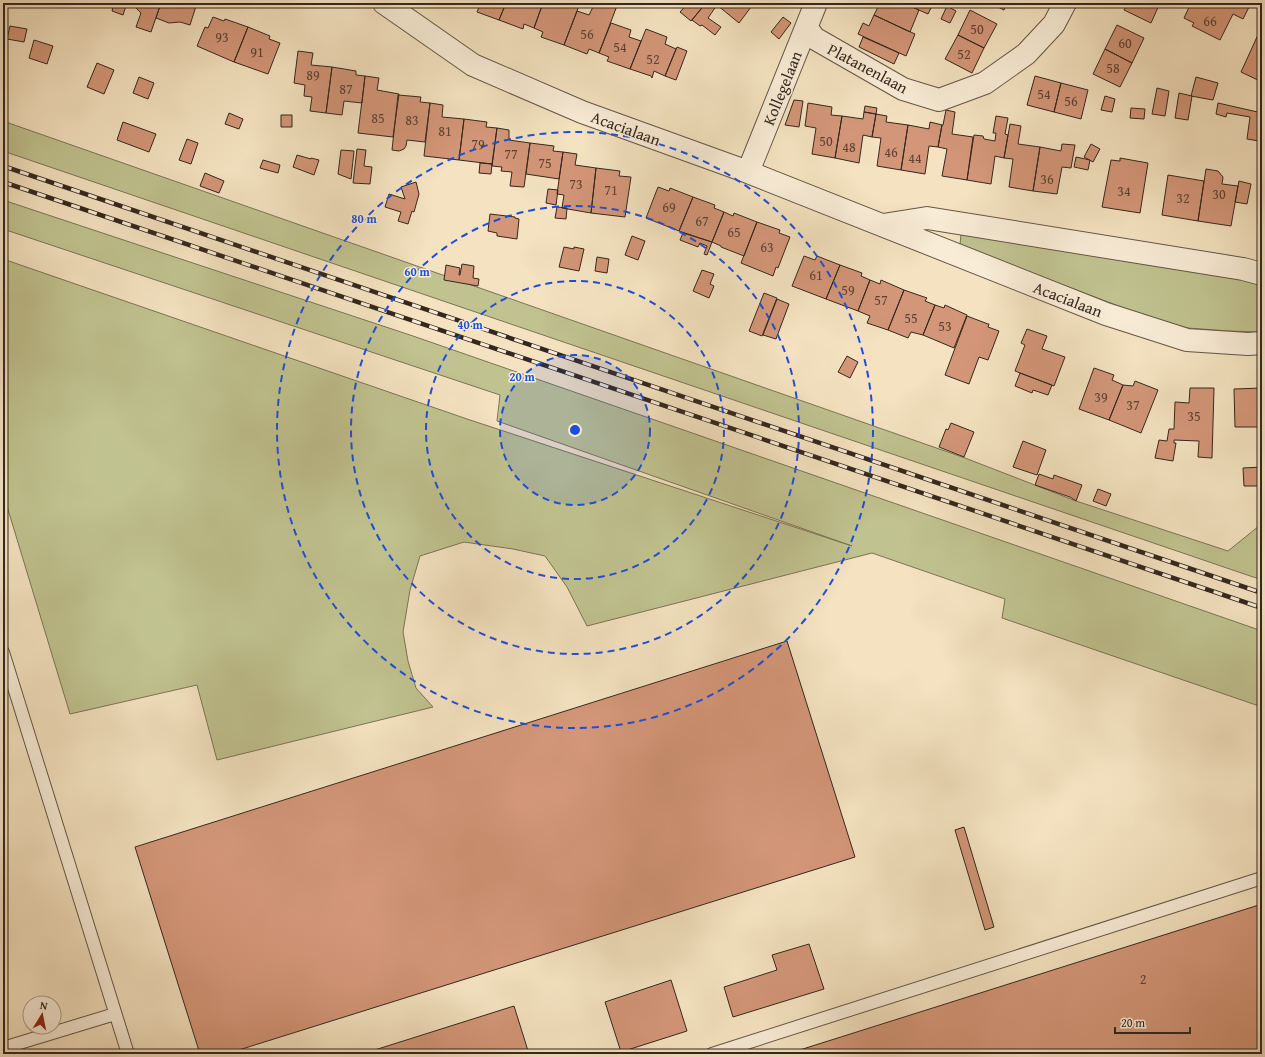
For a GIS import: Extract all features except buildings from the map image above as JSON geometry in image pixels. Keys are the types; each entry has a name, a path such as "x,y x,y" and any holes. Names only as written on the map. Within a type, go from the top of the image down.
{"street":[{"name":"Acacialaan","path":"384,3 473,66 582,112 748,172 1106,314 1188,340 1248,344 1262,343"},
{"name":"Kollegelaan","path":"748,172 816,3"},
{"name":"Platanenlaan","path":"807,28 814,38 903,89 939,100 985,83 1026,54 1054,24 1065,3"},
{"path":"882,225 927,218 1243,269 1262,274"}],"lane":[{"path":"3,652 128,1054"},
{"path":"712,1054 1262,878"},
{"path":"3,1048 115,1014"}],"green space":[{"path":"3,121 965,458 1076,501 1228,551 1259,526 1262,528 1262,580 3,151"},
{"path":"3,200 413,336 1262,631 1262,707 1002,618 1005,599 872,553 587,626 567,587 545,556 513,549 464,542 420,556 410,590 403,632 408,661 416,688 433,707 217,760 197,685 70,714 3,493 3,259 467,419 852,546 497,421 500,395 3,229"},
{"path":"961,234 1262,281 1262,332 1188,328 1148,317 977,253 960,245"}],"railway":[{"path":"3,166 1262,593"},
{"path":"3,182 1262,608"}]}
